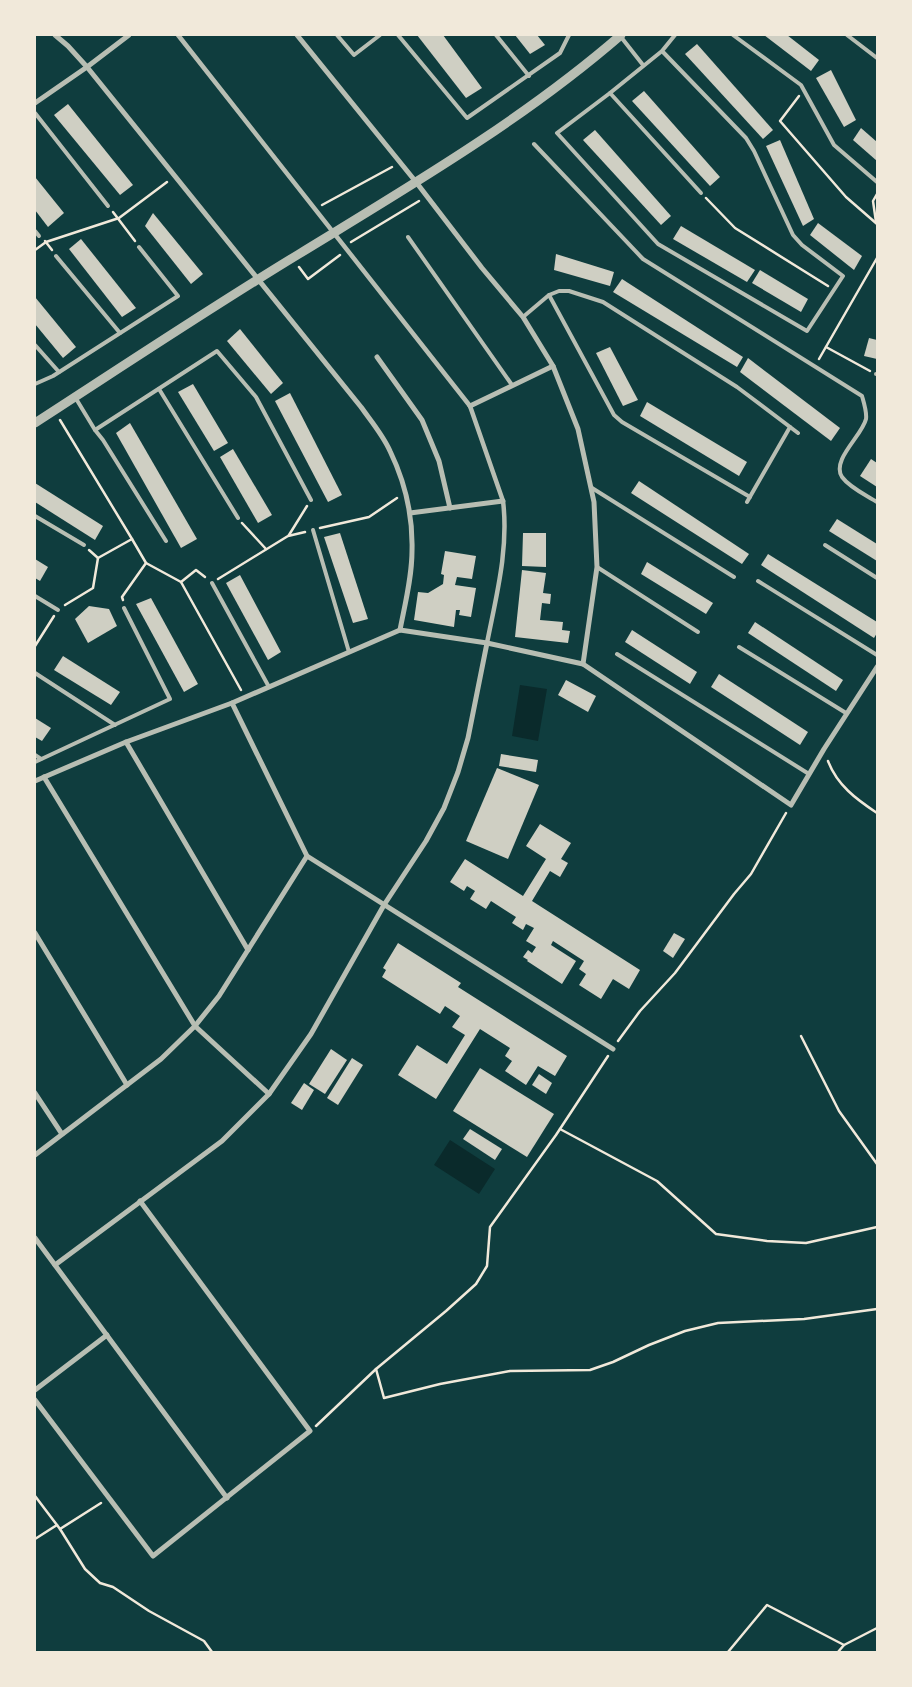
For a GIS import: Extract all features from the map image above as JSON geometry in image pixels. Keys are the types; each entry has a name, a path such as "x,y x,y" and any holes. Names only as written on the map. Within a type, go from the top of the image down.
{"street":[{"path":"55,35 87,67 361,407 390,450 410,513 412,552 400,630"},
{"path":"35,103 129,35"},
{"path":"55,1265 222,1141 269,1094 310,1034 384,905 426,841 447,799 458,772 468,738 501,574 503,501 470,406 178,35"},
{"path":"297,35 523,317 553,366 578,429 594,502 597,567 583,664"},
{"path":"35,423 257,280 416,182 542,99 620,35"},
{"path":"377,357 422,420 439,461 450,508"},
{"path":"470,406 553,366"},
{"path":"410,513 503,501"},
{"path":"35,781 126,742 232,703 400,630 486,643 583,664 791,805 846,713 877,667"},
{"path":"232,703 307,856 613,1049"},
{"path":"126,742 248,950"},
{"path":"44,778 196,1026 269,1094"},
{"path":"35,1155 127,1085 179,1043 196,1026 219,996 307,856"},
{"path":"35,933 127,1085"},
{"path":"35,1093 62,1134"},
{"path":"35,1400 153,1556 310,1431 140,1201"},
{"path":"35,1238 227,1498"},
{"path":"35,1390 107,1335"}],"lane":[{"path":"337,35 354,55 380,35"},
{"path":"398,35 467,118 560,53 569,35"},
{"path":"496,35 528,76"},
{"path":"620,35 643,65"},
{"path":"662,51 746,138 754,151 793,235 802,245 843,276 808,331 658,244 557,133 662,51 675,35"},
{"path":"733,35 801,86 834,145 877,182"},
{"path":"847,35 877,58"},
{"path":"610,93 701,193"},
{"path":"35,114 108,206"},
{"path":"534,144 643,259 862,396 866,417 863,426 841,460 839,470 848,484 877,502"},
{"path":"35,231 39,236"},
{"path":"408,237 512,385"},
{"path":"35,384 59,372 178,296 139,247"},
{"path":"56,256 120,333"},
{"path":"523,317 549,295 559,291 569,291 602,302 737,388 798,433"},
{"path":"549,295 614,415 622,422 750,497"},
{"path":"35,345 59,372"},
{"path":"95,430 217,351 256,397 311,500"},
{"path":"159,389 238,518"},
{"path":"75,397 95,430 104,440 166,541"},
{"path":"747,502 790,427"},
{"path":"592,488 734,577"},
{"path":"35,516 84,545"},
{"path":"313,530 349,652"},
{"path":"825,545 877,578"},
{"path":"597,567 698,632"},
{"path":"758,581 877,655"},
{"path":"212,583 269,687"},
{"path":"35,596 58,610"},
{"path":"35,762 170,699 124,608"},
{"path":"739,647 846,713"},
{"path":"617,654 809,774"},
{"path":"35,674 115,725"},
{"path":"35,755 41,759"}],"path":[{"path":"804,90 780,121 846,197 877,223"},
{"path":"315,209 400,163"},
{"path":"35,250 46,242 119,218 174,176"},
{"path":"701,193 735,228 834,290"},
{"path":"877,194 873,201 877,223"},
{"path":"293,258 308,279 345,248 427,197"},
{"path":"108,206 119,218 139,247"},
{"path":"39,236 56,256"},
{"path":"815,366 877,258"},
{"path":"826,347 876,374"},
{"path":"54,410 146,563 182,582 245,697"},
{"path":"182,582 196,570 212,583 288,536 369,517 405,493"},
{"path":"288,536 311,500"},
{"path":"238,518 266,549"},
{"path":"35,646 58,610 93,588 98,558 132,539"},
{"path":"124,608 122,597 146,563"},
{"path":"824,749 838,780 853,797 877,813"},
{"path":"310,1431 376,1369 446,1312 476,1284 487,1266 490,1227 560,1130 640,1011 675,973 734,894 752,874 791,805"},
{"path":"801,1036 838,1112 877,1164"},
{"path":"560,1130 657,1181 716,1234 767,1241 806,1243 877,1227"},
{"path":"376,1369 384,1398 440,1384 510,1371 590,1370 614,1362 649,1345 685,1331 718,1323 804,1319 877,1309"},
{"path":"35,1496 60,1529 85,1569 100,1583 113,1587 149,1611 204,1641 212,1652"},
{"path":"60,1529 96,1507"},
{"path":"35,1539 57,1525"},
{"path":"728,1652 767,1605 844,1645"},
{"path":"838,1652 844,1645 877,1628"}],"water":[{"path":"520,685 547,689 538,741 512,736"},
{"path":"450,1140 495,1169 479,1194 434,1165"}],"building":[{"path":"417,35 443,35 482,88 466,98"},
{"path":"515,35 537,35 545,45 530,54"},
{"path":"764,35 787,35 819,60 811,71"},
{"path":"697,44 773,130 763,139 685,54"},
{"path":"831,70 856,120 844,127 816,78"},
{"path":"644,91 720,177 710,186 632,101"},
{"path":"68,104 133,185 120,195 54,115"},
{"path":"861,128 877,142 877,161 853,140"},
{"path":"595,130 671,216 661,225 583,140"},
{"path":"780,140 814,219 803,226 766,146"},
{"path":"35,177 64,213 48,227 35,210"},
{"path":"153,213 203,274 191,284 145,226"},
{"path":"818,223 862,256 854,270 810,235"},
{"path":"681,226 755,270 747,282 673,239"},
{"path":"81,239 136,308 122,317 69,249"},
{"path":"556,254 614,272 610,286 554,270"},
{"path":"760,270 808,299 801,312 752,283"},
{"path":"622,279 743,357 737,367 613,292"},
{"path":"35,297 76,347 63,358 35,324"},
{"path":"240,329 283,383 271,394 227,341"},
{"path":"869,338 877,340 877,359 864,356"},
{"path":"610,347 638,400 623,406 596,353"},
{"path":"748,358 840,428 831,441 740,372"},
{"path":"193,384 228,443 214,451 178,392"},
{"path":"290,393 342,495 328,502 275,401"},
{"path":"647,402 747,462 739,476 640,416"},
{"path":"130,423 197,539 181,548 116,433"},
{"path":"233,449 272,515 258,523 220,457"},
{"path":"871,459 877,463 877,487 860,476"},
{"path":"639,481 749,554 742,564 631,493"},
{"path":"35,483 103,526 95,540 35,502"},
{"path":"837,519 877,544 877,561 829,531"},
{"path":"340,533 368,619 353,623 324,537"},
{"path":"523,533 546,533 546,567 522,566"},
{"path":"445,551 476,556 472,579 457,577 455,585 476,588 471,617 459,615 460,610 456,610 454,627 414,620 418,592 428,593 443,584 444,575 441,574"},
{"path":"768,554 877,622 877,633 874,638 761,565"},
{"path":"35,559 48,567 40,581 35,578"},
{"path":"647,562 713,603 706,614 641,574"},
{"path":"522,570 546,573 543,593 551,594 550,604 542,603 540,620 563,622 562,630 570,631 568,643 515,637"},
{"path":"240,575 281,652 268,660 226,583"},
{"path":"151,598 198,684 184,692 136,604"},
{"path":"89,606 109,609 117,626 88,643 75,619"},
{"path":"755,622 843,680 836,691 748,633"},
{"path":"632,630 697,672 690,684 625,642"},
{"path":"63,656 120,692 111,705 54,670"},
{"path":"719,674 808,732 800,745 711,687"},
{"path":"566,680 596,696 588,712 558,695"},
{"path":"35,718 51,728 42,741 35,737"},
{"path":"501,754 538,760 536,772 499,766"},
{"path":"497,768 539,785 508,859 466,841"},
{"path":"540,824 571,843 561,859 568,863 560,877 550,871 532,901 640,970 629,989 613,979 601,999 579,985 586,974 579,969 584,961 553,941 551,945 576,961 562,984 523,957 528,950 532,953 536,947 526,941 534,928 526,924 523,930 512,923 516,917 491,901 486,909 470,899 475,891 467,886 464,891 450,882 465,859 523,896 546,859 526,846"},
{"path":"674,933 685,939 673,958 663,951"},
{"path":"398,943 461,983 458,987 567,1056 555,1076 538,1066 526,1085 505,1071 512,1061 505,1056 510,1048 480,1029 436,1099 398,1075 417,1045 447,1064 465,1035 452,1027 460,1016 445,1006 440,1014 382,977 386,970 383,968"},
{"path":"331,1049 347,1060 325,1094 309,1084"},
{"path":"352,1058 363,1065 338,1105 327,1098"},
{"path":"480,1068 554,1114 527,1157 453,1111"},
{"path":"539,1074 552,1083 546,1094 532,1085"},
{"path":"304,1083 314,1090 302,1110 291,1103"},
{"path":"470,1129 502,1149 495,1160 463,1139"}]}
